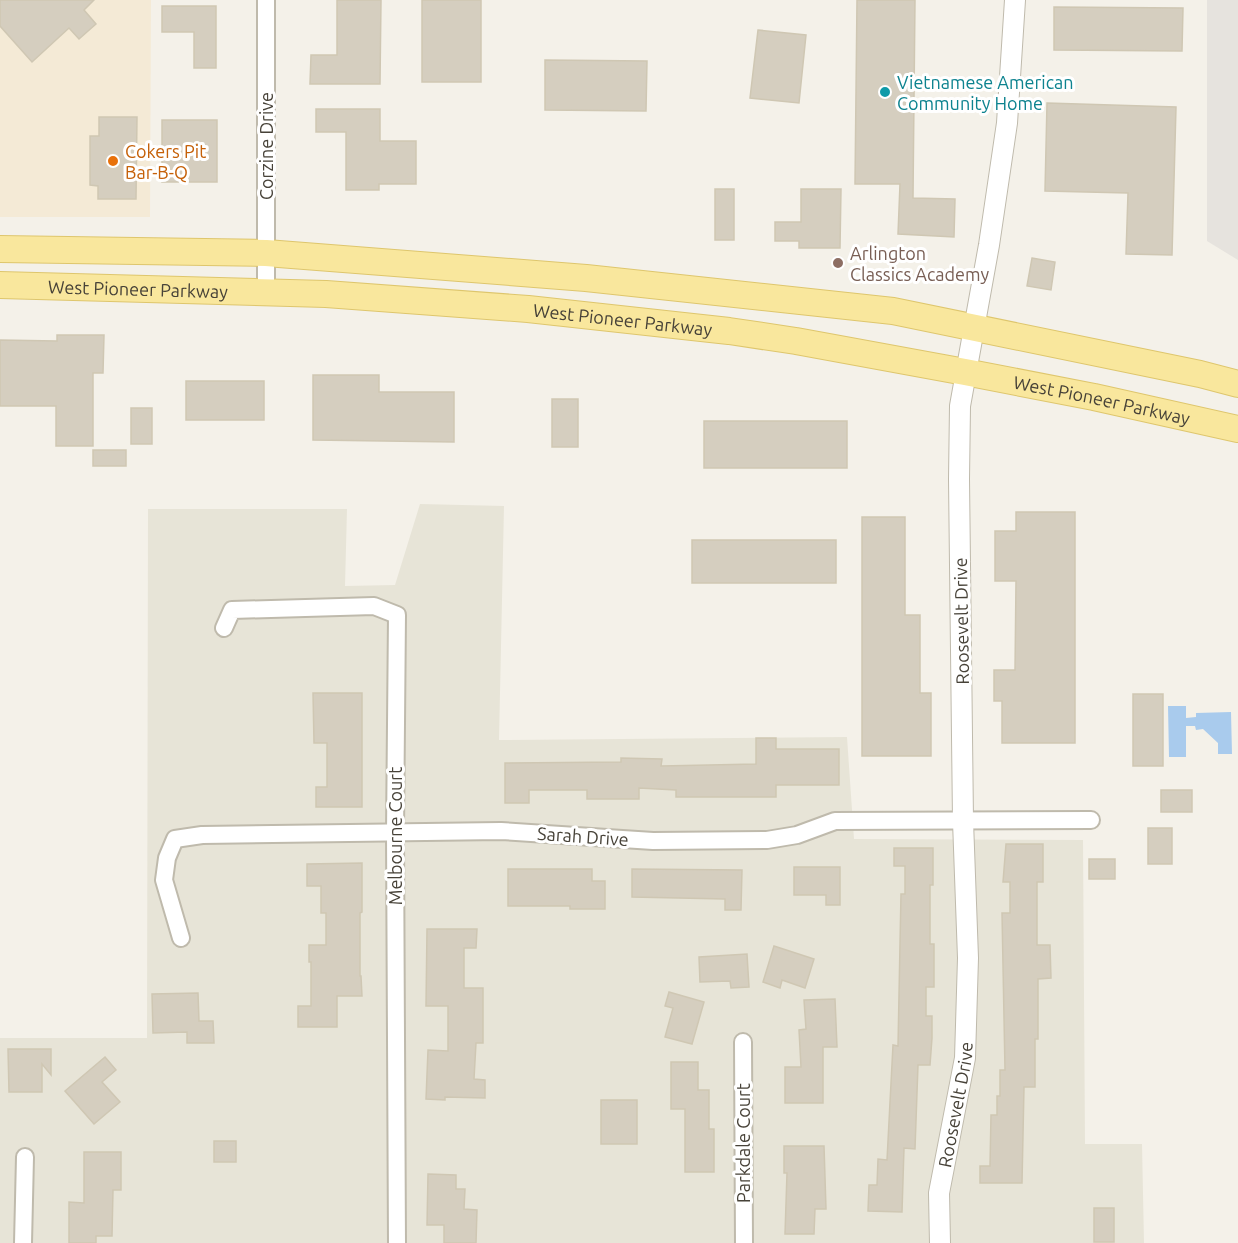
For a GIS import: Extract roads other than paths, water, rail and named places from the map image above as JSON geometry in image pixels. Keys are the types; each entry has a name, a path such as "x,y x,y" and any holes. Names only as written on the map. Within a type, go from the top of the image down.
{"main road":[{"name":"West Pioneer Parkway","path":"0,249 266,253 652,285 893,311 1200,374 1238,384"},
{"name":"West Pioneer Parkway","path":"0,285 326,294 528,309 729,331 965,372 1238,429"}],"street":[{"name":"Corzine Drive","path":"266,0 266,292"},
{"name":"Roosevelt Drive","path":"940,1243 939,1193 964,1058 968,958 963,821 960,405 989,245 1007,123 1015,0"},
{"name":"Melbourne Court","path":"224,628 232,610 374,606 397,615 395,832 397,1243"},
{"name":"Sarah Drive","path":"181,938 164,880 167,858 175,839 202,835 501,831 653,841 766,840 797,835 836,821 1091,820"},
{"name":"Parkdale Court","path":"743,1042 744,1243"},
{"path":"23,1243 25,1157"}],"water":[{"path":"1168,706 1186,706 1186,718 1196,717 1196,713 1231,712 1232,754 1218,754 1218,743 1203,729 1196,730 1195,726 1186,726 1186,757 1169,757"}],"place":[{"name":"Vietnamese American Community Home","path":"885,92"},
{"name":"Cokers Pit Bar-B-Q","path":"113,161"},
{"name":"Arlington Classics Academy","path":"838,263"}]}
